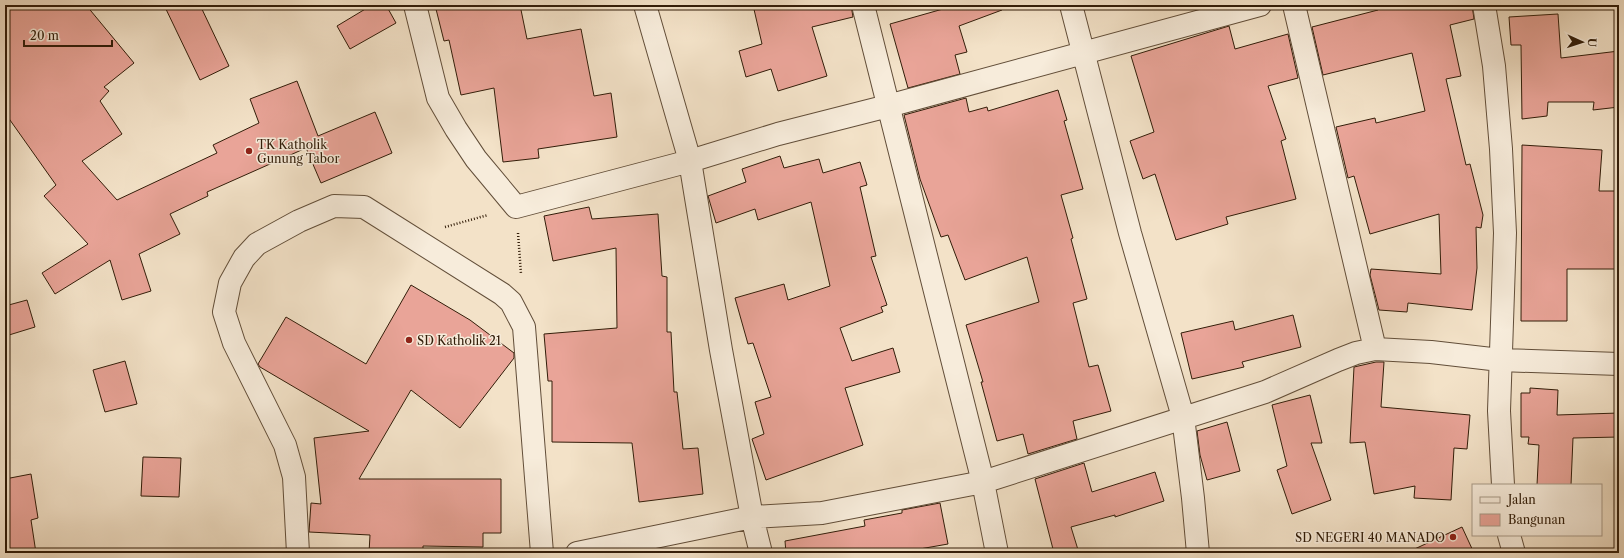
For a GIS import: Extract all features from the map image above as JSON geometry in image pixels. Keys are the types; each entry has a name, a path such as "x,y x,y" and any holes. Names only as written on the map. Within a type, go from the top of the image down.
{"street":[{"path":"416,5 438,98 476,159 516,207 690,161 778,134 888,106 1260,5"},
{"path":"645,5 690,161 721,350 752,517 761,553"},
{"path":"863,5 983,482 997,553"},
{"path":"1072,5 1130,233 1183,417 1198,553"},
{"path":"1294,5 1374,349"},
{"path":"1484,5 1494,66 1501,149 1505,233 1499,411 1503,484"},
{"path":"298,553 294,477 285,445 234,343 224,312 230,282 244,258 256,244 299,220 334,206 364,207 412,236 512,302 524,327 542,553"},
{"path":"576,553 752,517 822,513 983,482 1265,392 1338,360 1356,353 1374,349 1431,352 1500,360 1619,364"},
{"path":"1509,536 1514,553"}],"path":[{"path":"412,236 516,207 521,275"}],"building":[{"path":"5,5 86,5 134,63 104,87 109,91 100,101 122,134 82,161 117,200 217,153 213,145 259,123 250,99 297,81 318,136 375,112 392,153 321,183 306,148 207,192 208,196 170,214 180,234 139,254 151,291 122,300 110,260 55,294 42,273 88,244 44,196 56,185 5,113"},
{"path":"164,5 200,5 229,66 200,80"},
{"path":"372,5 386,5 396,23 350,49 337,26"},
{"path":"435,5 520,5 527,39 581,29 594,96 611,93 617,137 538,149 539,158 503,162 494,88 461,95 449,40 444,41"},
{"path":"753,5 851,5 853,17 812,27 827,76 778,91 771,69 746,77 739,51 762,44"},
{"path":"957,5 1000,5 1002,10 959,26 967,52 955,55 960,74 908,88 890,24"},
{"path":"1377,5 1472,5 1474,19 1450,25 1461,76 1446,79 1466,165 1470,164 1483,215 1481,228 1476,227 1477,268 1472,310 1408,303 1407,312 1379,310 1370,275 1371,269 1441,274 1439,214 1370,234 1354,176 1348,178 1336,127 1375,118 1376,123 1425,111 1412,53 1323,75 1312,27 1378,10"},
{"path":"1558,14 1561,58 1619,51 1619,107 1593,110 1594,102 1548,102 1547,116 1522,119 1521,45 1511,45 1509,17"},
{"path":"1229,26 1235,49 1288,34 1298,78 1268,86 1286,139 1281,141 1296,199 1226,217 1228,224 1176,240 1155,174 1143,179 1130,141 1154,132 1131,56"},
{"path":"1058,90 1067,120 1064,121 1083,189 1061,195 1073,238 1071,239 1087,299 1073,303 1089,367 1098,365 1111,411 1073,421 1077,439 1028,454 1023,434 997,441 981,382 983,382 966,325 1039,302 1027,257 965,280 948,235 941,237 920,179 904,115 966,98 969,112 987,107 988,111"},
{"path":"1522,145 1602,150 1599,191 1619,191 1619,269 1567,269 1567,321 1521,321"},
{"path":"780,156 784,168 819,159 823,173 860,162 867,185 860,187 876,256 871,257 887,305 881,307 883,312 840,328 852,361 893,348 900,372 845,388 863,445 766,480 752,439 764,434 755,402 771,397 753,343 748,344 735,298 784,284 788,300 830,286 811,202 758,220 755,209 716,223 708,196 746,182 742,169"},
{"path":"589,207 592,219 658,214 662,276 667,277 667,332 671,332 674,392 677,392 683,449 698,448 703,494 639,502 632,443 552,442 552,381 548,381 544,334 617,328 616,248 553,261 544,216"},
{"path":"411,285 470,320 514,353 514,358 460,428 411,390 359,479 501,479 501,533 483,533 483,547 423,546 423,553 369,553 370,535 309,532 311,503 321,504 314,438 369,431 260,367 258,364 286,317 366,364"},
{"path":"27,300 35,327 9,335 5,321 5,306"},
{"path":"1293,315 1301,347 1242,362 1244,367 1192,379 1181,333 1233,321 1235,330"},
{"path":"125,361 137,404 105,412 93,370"},
{"path":"1376,362 1384,362 1381,407 1470,415 1467,449 1454,448 1451,500 1414,498 1415,486 1374,494 1365,442 1350,443 1354,367"},
{"path":"1530,388 1558,390 1557,415 1619,413 1619,437 1573,438 1571,484 1537,484 1539,445 1528,444 1529,437 1521,437 1521,393 1530,393"},
{"path":"1310,395 1322,443 1311,443 1331,500 1292,514 1277,470 1287,466 1272,405"},
{"path":"1227,422 1240,471 1207,480 1200,455 1197,431"},
{"path":"143,457 181,458 179,497 141,496"},
{"path":"1084,463 1092,492 1155,472 1164,501 1115,517 1115,515 1071,527 1079,553 1054,553 1035,479"},
{"path":"31,474 38,518 31,520 36,553 5,553 5,479"},
{"path":"940,503 948,544 897,553 786,553 785,541 865,526 864,520 902,513 902,510"},
{"name":"SD NEGERI 40 MANADO","path":"1462,527 1474,553 1406,553"}],"place":[{"name":"TK Katholik Gunung Tabor","path":"249,151"},
{"name":"SD Katholik 21","path":"409,340"},
{"name":"SD NEGERI 40 MANADO","path":"1453,537"}]}
